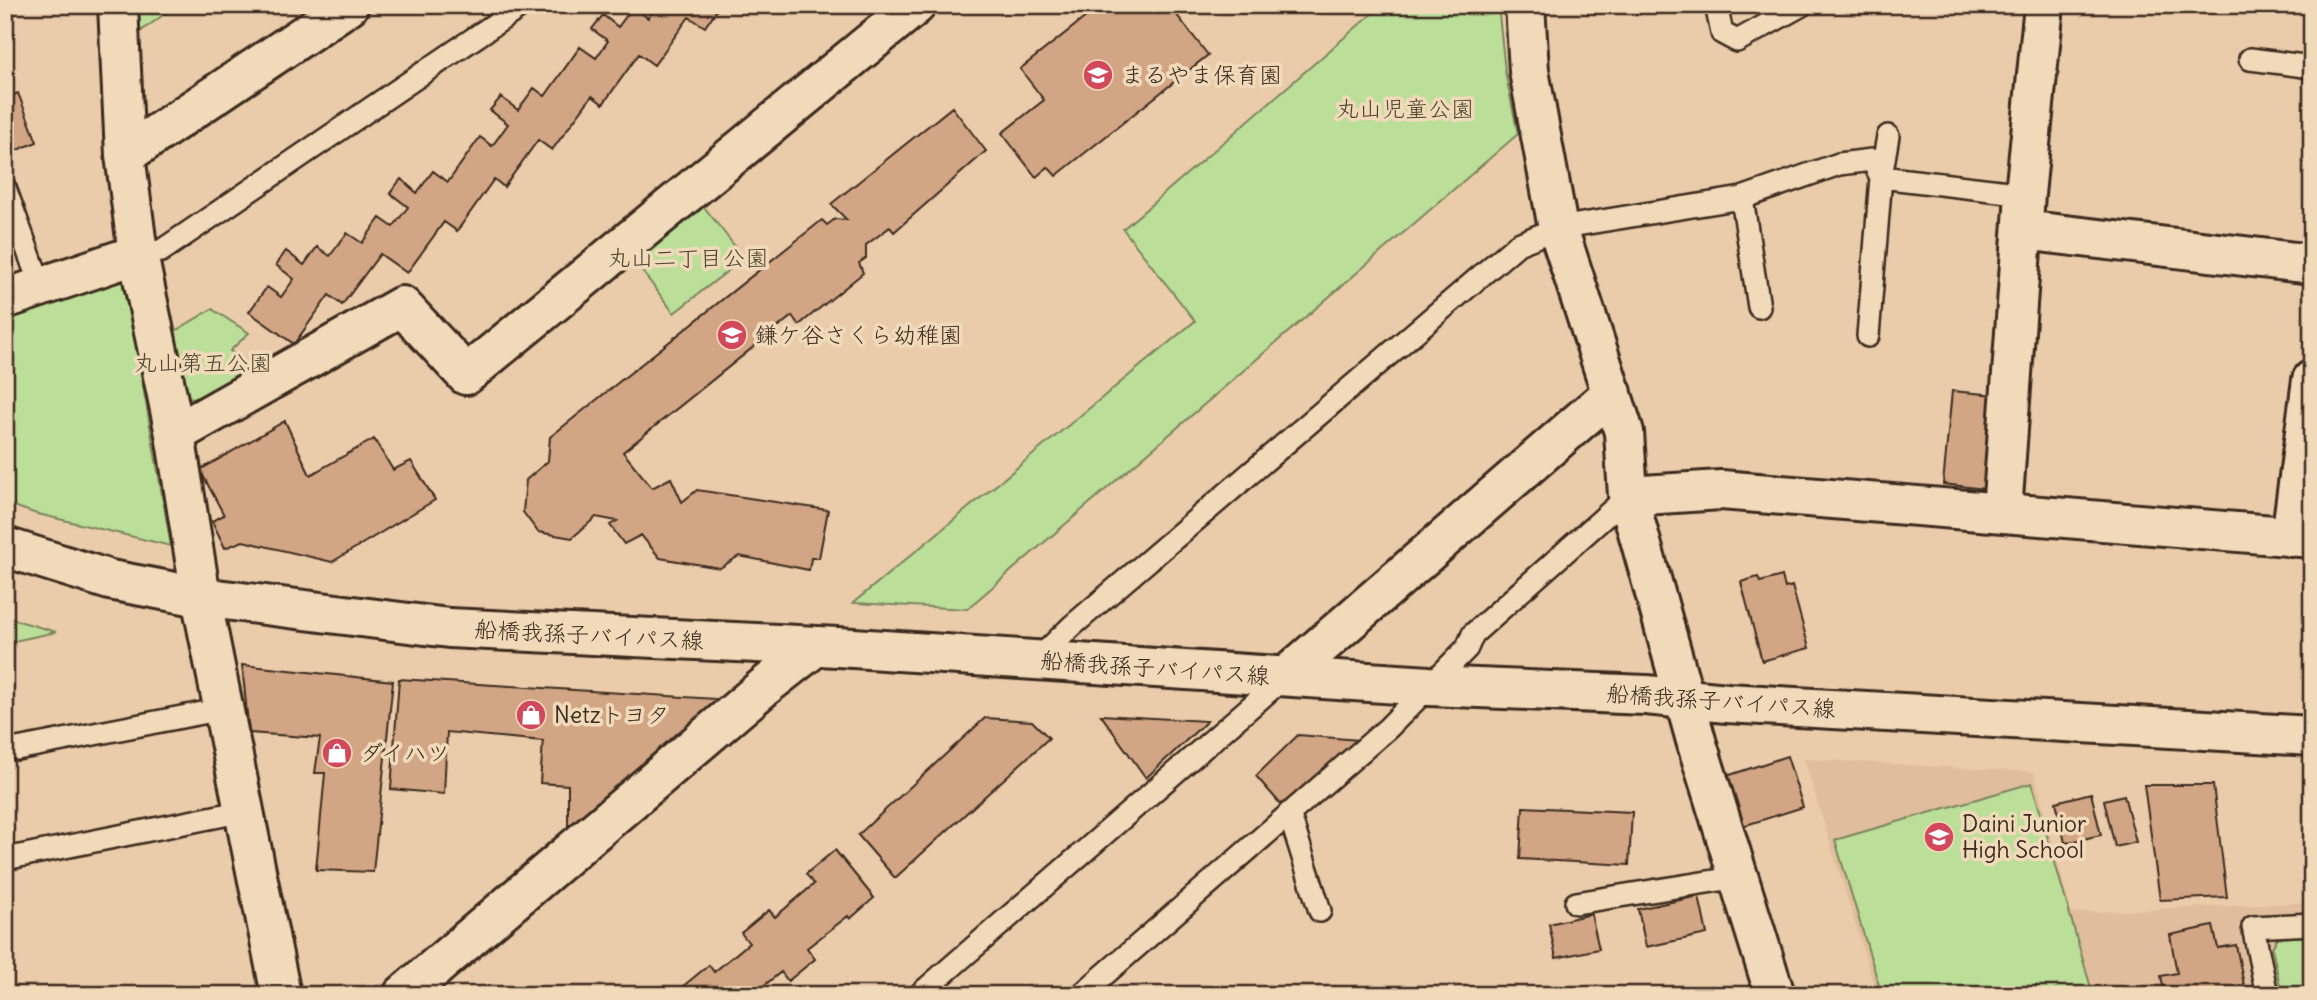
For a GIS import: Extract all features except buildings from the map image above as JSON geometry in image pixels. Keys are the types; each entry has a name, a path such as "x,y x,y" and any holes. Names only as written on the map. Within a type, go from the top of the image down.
{"street":[{"path":"118,5 125,155 138,254 175,434 201,597 281,995"},
{"path":"125,155 349,5"},
{"path":"175,434 402,306 466,375 916,5"},
{"path":"1525,5 1529,71 1559,228 1624,432 1628,496 1685,700 1775,995"},
{"path":"2002,512 2024,212 2043,5"},
{"path":"2024,212 2312,264"},
{"path":"5,299 138,254"},
{"path":"1628,496 1721,490 2302,538 2312,380"},
{"path":"1286,676 1612,393"},
{"name":"船橋我孫子バイパス線","path":"5,547 110,580 201,597 449,628 816,647 1429,686 1646,695 1685,700 2312,736"},
{"path":"403,995 764,687 816,647"}],"lane":[{"path":"138,254 161,251 523,5"},
{"path":"1716,5 1722,33 1737,41 1802,5"},
{"path":"2250,59 2312,67"},
{"path":"1868,337 1881,177 1888,136"},
{"path":"1037,661 1072,626 1518,244 1559,228 1742,198 1839,164 1872,160 1881,177 2024,212"},
{"path":"5,188 41,286"},
{"path":"1742,198 1759,307"},
{"path":"1081,995 1388,728 1467,648 1473,634 1628,496"},
{"path":"919,995 1286,676"},
{"path":"17,749 223,709"},
{"path":"5,859 244,811"},
{"path":"1289,813 1320,911"},
{"path":"1576,904 1739,877"},
{"path":"2267,995 2253,927 2312,923"}],"shaded area":[{"name":"Daini Junior High School","path":"1804,759 2034,772 2071,913 2312,902 2312,995 1877,995"}],"green space":[{"path":"129,5 177,5 130,39"},
{"name":"丸山児童公園","path":"1382,5 1498,5 1505,71 1518,134 967,609 853,603 1195,321 1123,229"},
{"name":"丸山二丁目公園","path":"701,203 744,258 674,313 632,258"},
{"path":"110,278 125,283 171,546 34,513 5,503 5,314"},
{"name":"丸山第五公園","path":"212,309 249,333 230,351 259,371 201,402 178,392 167,336"},
{"path":"5,617 56,632 5,643"},
{"path":"2032,783 2093,995 1882,995 1835,840"},
{"path":"2312,936 2312,995 2282,995 2272,948 2277,938"}],"place":[{"name":"まるやま保育園","path":"1098,75"},
{"name":"鎌ケ谷さくら幼稚園","path":"732,335"},
{"name":"Netzトヨタ","path":"531,715"},
{"name":"ダイハツ","path":"337,753"},
{"name":"Daini Junior High School","path":"1939,837"}]}
